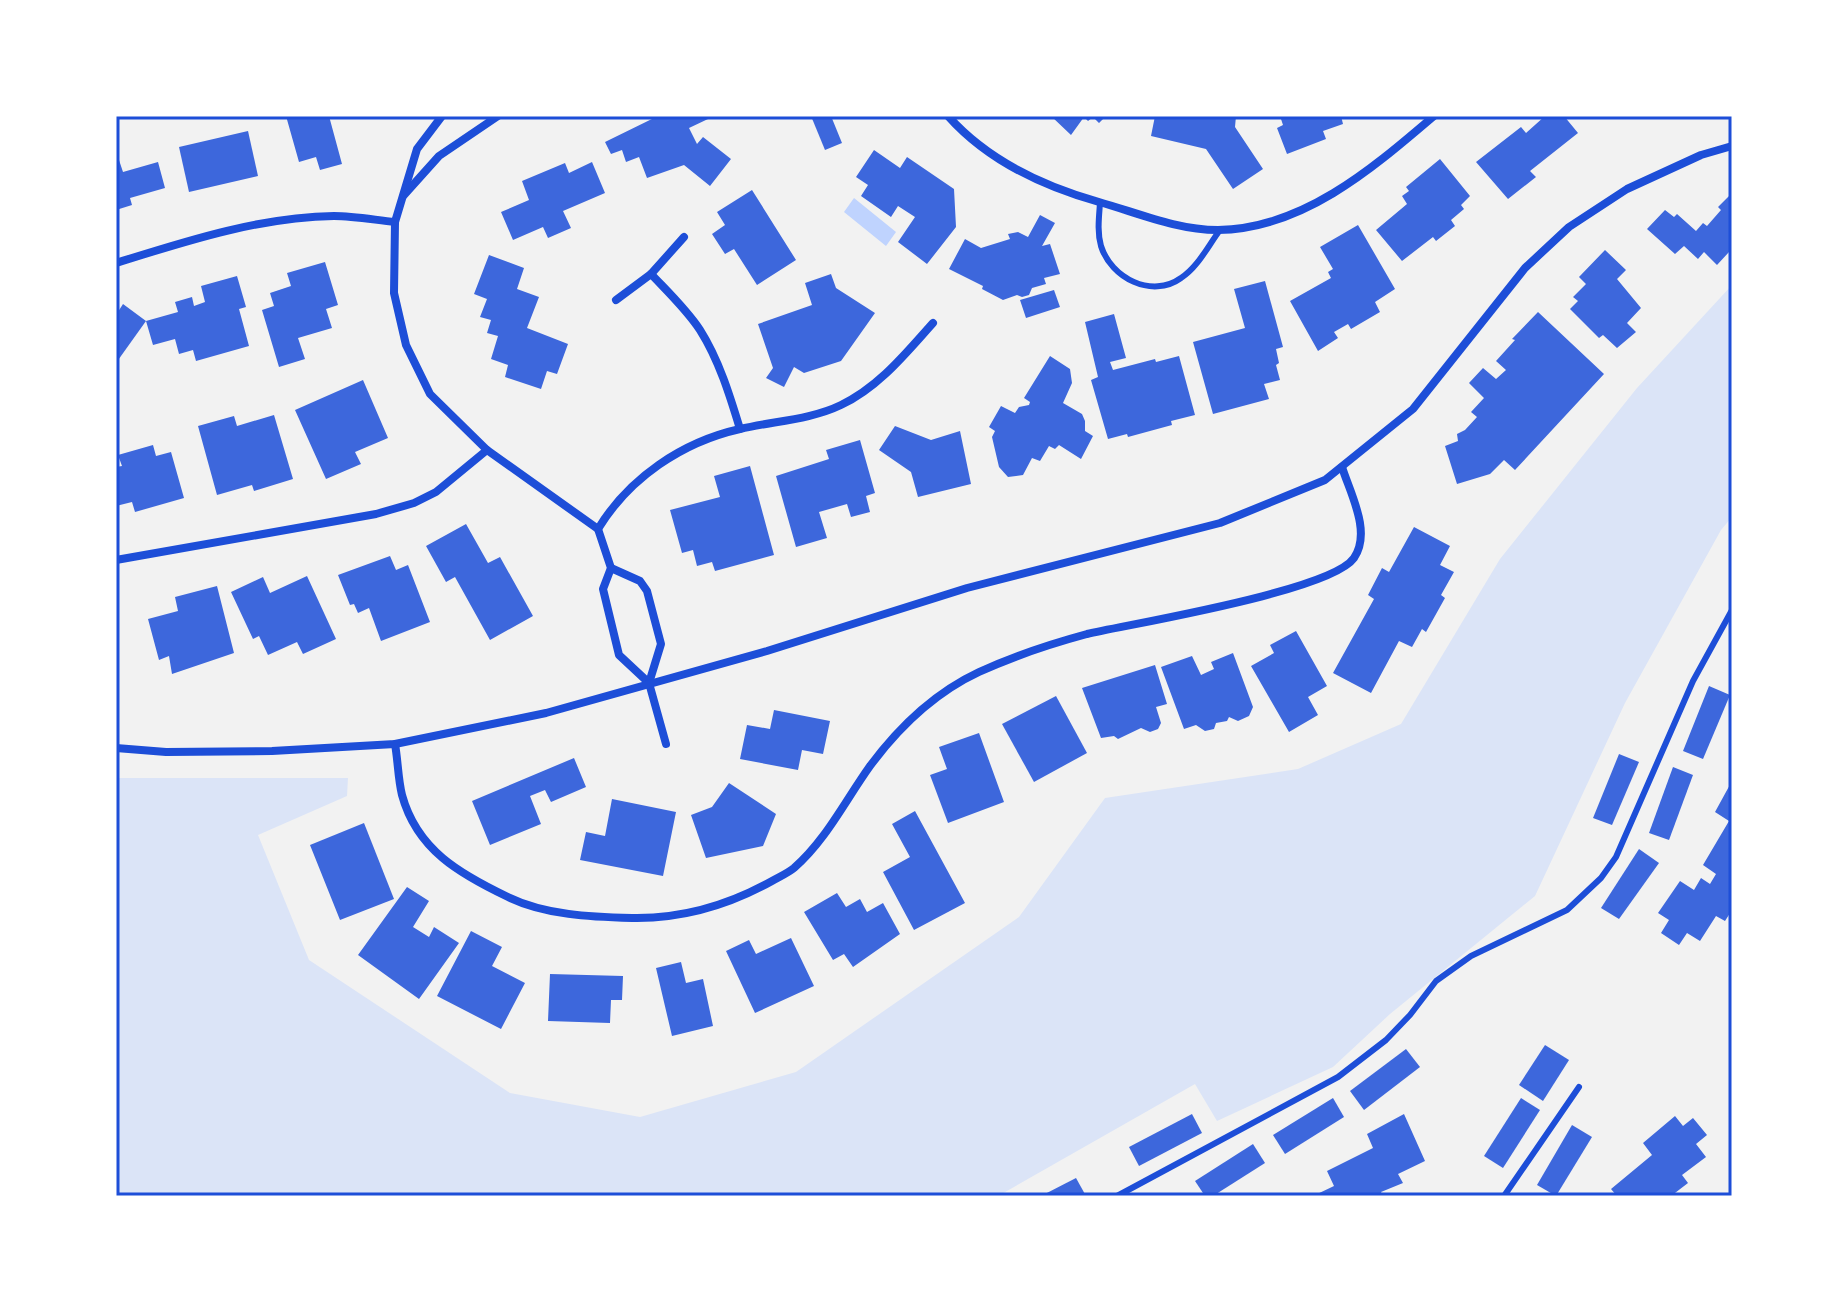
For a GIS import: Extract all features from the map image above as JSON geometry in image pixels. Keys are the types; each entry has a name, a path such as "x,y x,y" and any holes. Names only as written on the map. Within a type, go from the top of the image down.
{"street":[{"path":"442,116 417,149 395,222 394,293 406,345 430,394 487,450 598,529 611,568 603,589 619,655 649,683 666,744"},
{"path":"401,199 439,156 498,116"},
{"path":"948,116 997,160 1070,195 1147,218 1220,230 1275,220 1302,211 1370,170 1434,116"},
{"path":"116,748 166,752 257,751 395,744 546,713 767,651 967,588 1220,523 1325,480 1413,409 1525,268 1569,227 1627,189 1701,155 1732,146"},
{"path":"116,263 243,228 298,219 335,216 395,222"},
{"path":"616,300 651,274 684,237"},
{"path":"651,274 701,331 711,349 740,429"},
{"path":"598,529 614,503 676,452 700,440 840,406 879,379 933,323"},
{"path":"116,560 376,514 414,503 436,492 487,450"},
{"path":"395,744 402,796 426,845 471,879 516,901 564,913 651,918 682,915 742,898 793,869 835,821 896,732 923,707 965,678 1008,658 1085,635 1255,598 1339,571 1354,558 1362,538 1342,467"},
{"path":"611,568 640,581 647,591 661,644 649,683"}],"lane":[{"path":"1100,203 1098,228 1108,260 1115,271 1138,284 1154,287 1171,284 1184,276 1220,230"},
{"path":"1117,1196 1338,1077 1386,1040 1436,981 1452,968 1482,950 1548,921 1567,910 1587,892 1616,857 1693,681 1732,610"},
{"path":"1504,1196 1579,1087"}],"shaded area":[{"path":"1732,285 1732,517 1721,530 1625,703 1535,896 1390,1014 1333,1067 1217,1121 1195,1084 998,1196 116,1196 116,778 348,778 347,796 258,835 309,960 510,1093 640,1117 796,1072 1019,917 1105,798 1298,769 1401,724 1500,559 1637,388"}],"water":[{"path":"854,198 896,232 886,246 844,212"}],"building":[{"path":"286,116 329,116 342,164 320,170 316,157 299,162"},
{"path":"658,116 706,116 708,119 689,128 697,144 703,137 731,159 710,186 684,165 647,178 639,157 626,162 622,150 611,154 605,142"},
{"path":"811,116 831,116 842,143 825,150"},
{"path":"1051,116 1106,116 1099,123 1093,117 1088,121 1084,117 1071,135"},
{"path":"1155,116 1236,116 1235,127 1263,169 1233,189 1206,149 1151,136"},
{"path":"1280,116 1341,116 1343,124 1323,131 1326,139 1287,154 1277,128 1283,125"},
{"path":"1545,116 1564,116 1578,133 1530,171 1536,177 1508,199 1476,162 1521,127 1526,133"},
{"path":"248,131 258,176 189,192 179,147"},
{"path":"874,150 900,168 907,157 954,189 956,227 927,264 898,242 915,217 898,206 891,217 861,196 868,185 856,177"},
{"path":"116,151 123,172 158,162 165,188 130,198 132,205 116,210"},
{"path":"1440,159 1470,196 1461,205 1464,209 1451,220 1455,226 1436,241 1433,237 1402,261 1376,230 1407,204 1402,196 1409,191 1406,187"},
{"path":"592,162 605,193 563,211 571,228 548,238 543,227 513,240 501,212 529,200 522,181 565,163 569,173"},
{"path":"752,190 796,260 757,285 734,249 725,254 712,234 725,225 717,212"},
{"path":"1732,193 1732,255 1729,252 1717,265 1704,252 1698,259 1684,246 1675,254 1647,229 1665,210 1674,217 1677,214 1696,231 1703,223 1707,226 1721,210 1718,207"},
{"path":"1040,215 1055,223 1042,246 1050,244 1060,274 1044,278 1046,284 1032,288 1029,295 1003,300 949,269 965,239 981,248 1010,239 1008,234 1018,232 1028,237"},
{"path":"1358,225 1395,289 1375,302 1380,312 1351,329 1348,324 1334,332 1338,338 1318,351 1290,301 1331,278 1328,272 1333,269 1320,247"},
{"path":"1605,250 1626,270 1617,279 1641,308 1627,323 1636,332 1617,348 1603,335 1599,338 1570,309 1578,301 1573,297 1586,284 1579,277"},
{"path":"489,255 524,268 517,289 539,297 527,328 568,344 557,374 547,371 541,389 505,377 508,365 491,359 498,336 487,333 491,320 480,317 487,299 474,294"},
{"path":"325,262 338,305 326,309 332,328 298,338 305,359 279,367 262,310 274,306 270,293 291,286 287,273"},
{"path":"831,274 836,288 875,313 841,361 804,373 794,367 784,387 766,378 773,368 758,324 812,305 805,283"},
{"path":"237,276 246,307 239,309 249,346 196,361 193,350 179,354 175,339 153,345 146,321 178,312 175,302 192,297 194,306 205,302 201,286"},
{"path":"1265,281 1283,347 1276,349 1280,380 1264,384 1269,399 1213,414 1193,342 1245,328 1234,289"},
{"path":"1054,290 1060,307 1026,318 1020,300"},
{"path":"123,304 146,321 116,363 116,315"},
{"path":"1538,312 1604,374 1515,470 1504,460 1490,474 1457,484 1445,446 1458,441 1457,434 1477,417 1471,412 1484,398 1469,383 1483,368 1496,379 1506,370 1496,361"},
{"path":"1114,314 1126,358 1110,362 1113,370 1179,356 1195,415 1171,421 1172,425 1108,439 1091,380 1098,377 1085,322"},
{"path":"1050,356 1070,369 1072,383 1063,403 1082,414 1085,431 1093,436 1081,459 1059,445 1055,449 1049,446 1040,461 1032,458 1023,475 1008,477 999,467 992,437 995,431 989,427 1001,406 1015,413 1019,407 1029,405 1030,402 1024,398"},
{"path":"363,380 388,438 355,452 361,464 326,479 295,410"},
{"path":"274,415 293,479 254,491 252,485 217,495 198,426 234,416 237,426"},
{"path":"895,426 931,440 960,431 971,484 918,497 911,472 879,450"},
{"path":"860,440 875,493 866,496 870,512 851,517 847,504 819,512 827,538 796,547 776,476 829,459 826,450"},
{"path":"153,445 156,456 171,452 184,498 135,512 132,502 116,506 116,467 122,466 118,455"},
{"path":"750,466 774,555 715,571 712,562 697,566 693,550 682,553 670,510 720,497 714,476"},
{"path":"466,524 488,563 500,557 533,616 490,640 455,577 446,582 426,546"},
{"path":"1414,527 1450,546 1440,565 1454,572 1441,595 1445,598 1426,632 1422,629 1412,647 1399,641 1371,693 1333,673 1374,599 1368,595 1382,568 1389,572"},
{"path":"390,556 396,570 408,565 430,622 381,641 369,608 358,613 354,604 350,605 338,575"},
{"path":"307,576 336,639 303,654 297,642 268,655 259,636 253,639 231,592 263,577 270,593"},
{"path":"217,586 234,653 172,674 169,656 159,660 148,619 178,611 175,597"},
{"path":"1296,631 1327,686 1308,697 1318,715 1289,732 1251,666 1274,653 1270,645"},
{"path":"1233,653 1253,707 1249,716 1238,721 1229,717 1227,721 1216,723 1214,729 1205,731 1196,725 1184,729 1161,667 1192,656 1201,675 1214,669 1211,662"},
{"path":"1155,665 1167,704 1156,707 1161,723 1158,729 1150,732 1141,728 1118,739 1114,736 1101,738 1082,688"},
{"path":"1709,686 1730,695 1703,759 1683,751"},
{"path":"1056,696 1087,753 1034,782 1002,724"},
{"path":"774,710 830,721 823,754 802,750 798,770 740,759 747,725 770,729"},
{"path":"979,733 1004,802 948,823 930,775 947,769 939,747"},
{"path":"1619,754 1639,762 1612,825 1593,818"},
{"path":"574,758 586,787 551,802 545,790 530,796 541,824 490,845 472,801"},
{"path":"1673,767 1693,775 1669,840 1649,833"},
{"path":"1732,781 1732,910 1725,921 1716,916 1700,941 1687,933 1679,945 1661,933 1669,920 1658,913 1680,881 1694,890 1701,878 1710,884 1716,874 1703,865 1729,821 1715,812"},
{"path":"729,783 776,814 763,846 706,858 691,815 712,807"},
{"path":"612,799 676,812 663,876 580,860 586,832 605,836"},
{"path":"915,811 965,903 914,930 883,872 910,857 892,824"},
{"path":"364,823 394,899 340,920 310,845"},
{"path":"1639,849 1659,863 1619,919 1601,908"},
{"path":"407,887 429,901 413,927 429,937 434,927 459,943 419,999 358,955"},
{"path":"837,893 846,907 860,899 867,912 883,903 900,934 853,967 844,954 833,960 804,912"},
{"path":"471,931 502,947 492,966 525,983 501,1029 437,996"},
{"path":"791,938 814,986 755,1013 726,951 749,940 756,954"},
{"path":"681,962 686,983 703,979 713,1026 672,1036 656,968"},
{"path":"550,974 623,976 622,1000 611,1000 610,1023 548,1021"},
{"path":"1545,1045 1569,1060 1543,1101 1519,1085"},
{"path":"1406,1049 1420,1067 1364,1110 1350,1091"},
{"path":"1333,1098 1344,1117 1285,1154 1273,1135"},
{"path":"1521,1098 1540,1110 1503,1168 1484,1156"},
{"path":"1192,1114 1202,1133 1139,1166 1129,1147"},
{"path":"1404,1114 1425,1161 1398,1174 1403,1183 1381,1192 1383,1196 1313,1196 1334,1186 1327,1171 1373,1148 1367,1134"},
{"path":"1675,1116 1683,1126 1693,1118 1707,1135 1696,1144 1706,1157 1682,1175 1688,1183 1671,1196 1617,1196 1611,1189 1652,1155 1643,1143"},
{"path":"1572,1125 1592,1137 1556,1196 1537,1185"},
{"path":"1253,1144 1265,1163 1213,1196 1205,1196 1195,1181"},
{"path":"1076,1178 1086,1196 1041,1196"}]}
